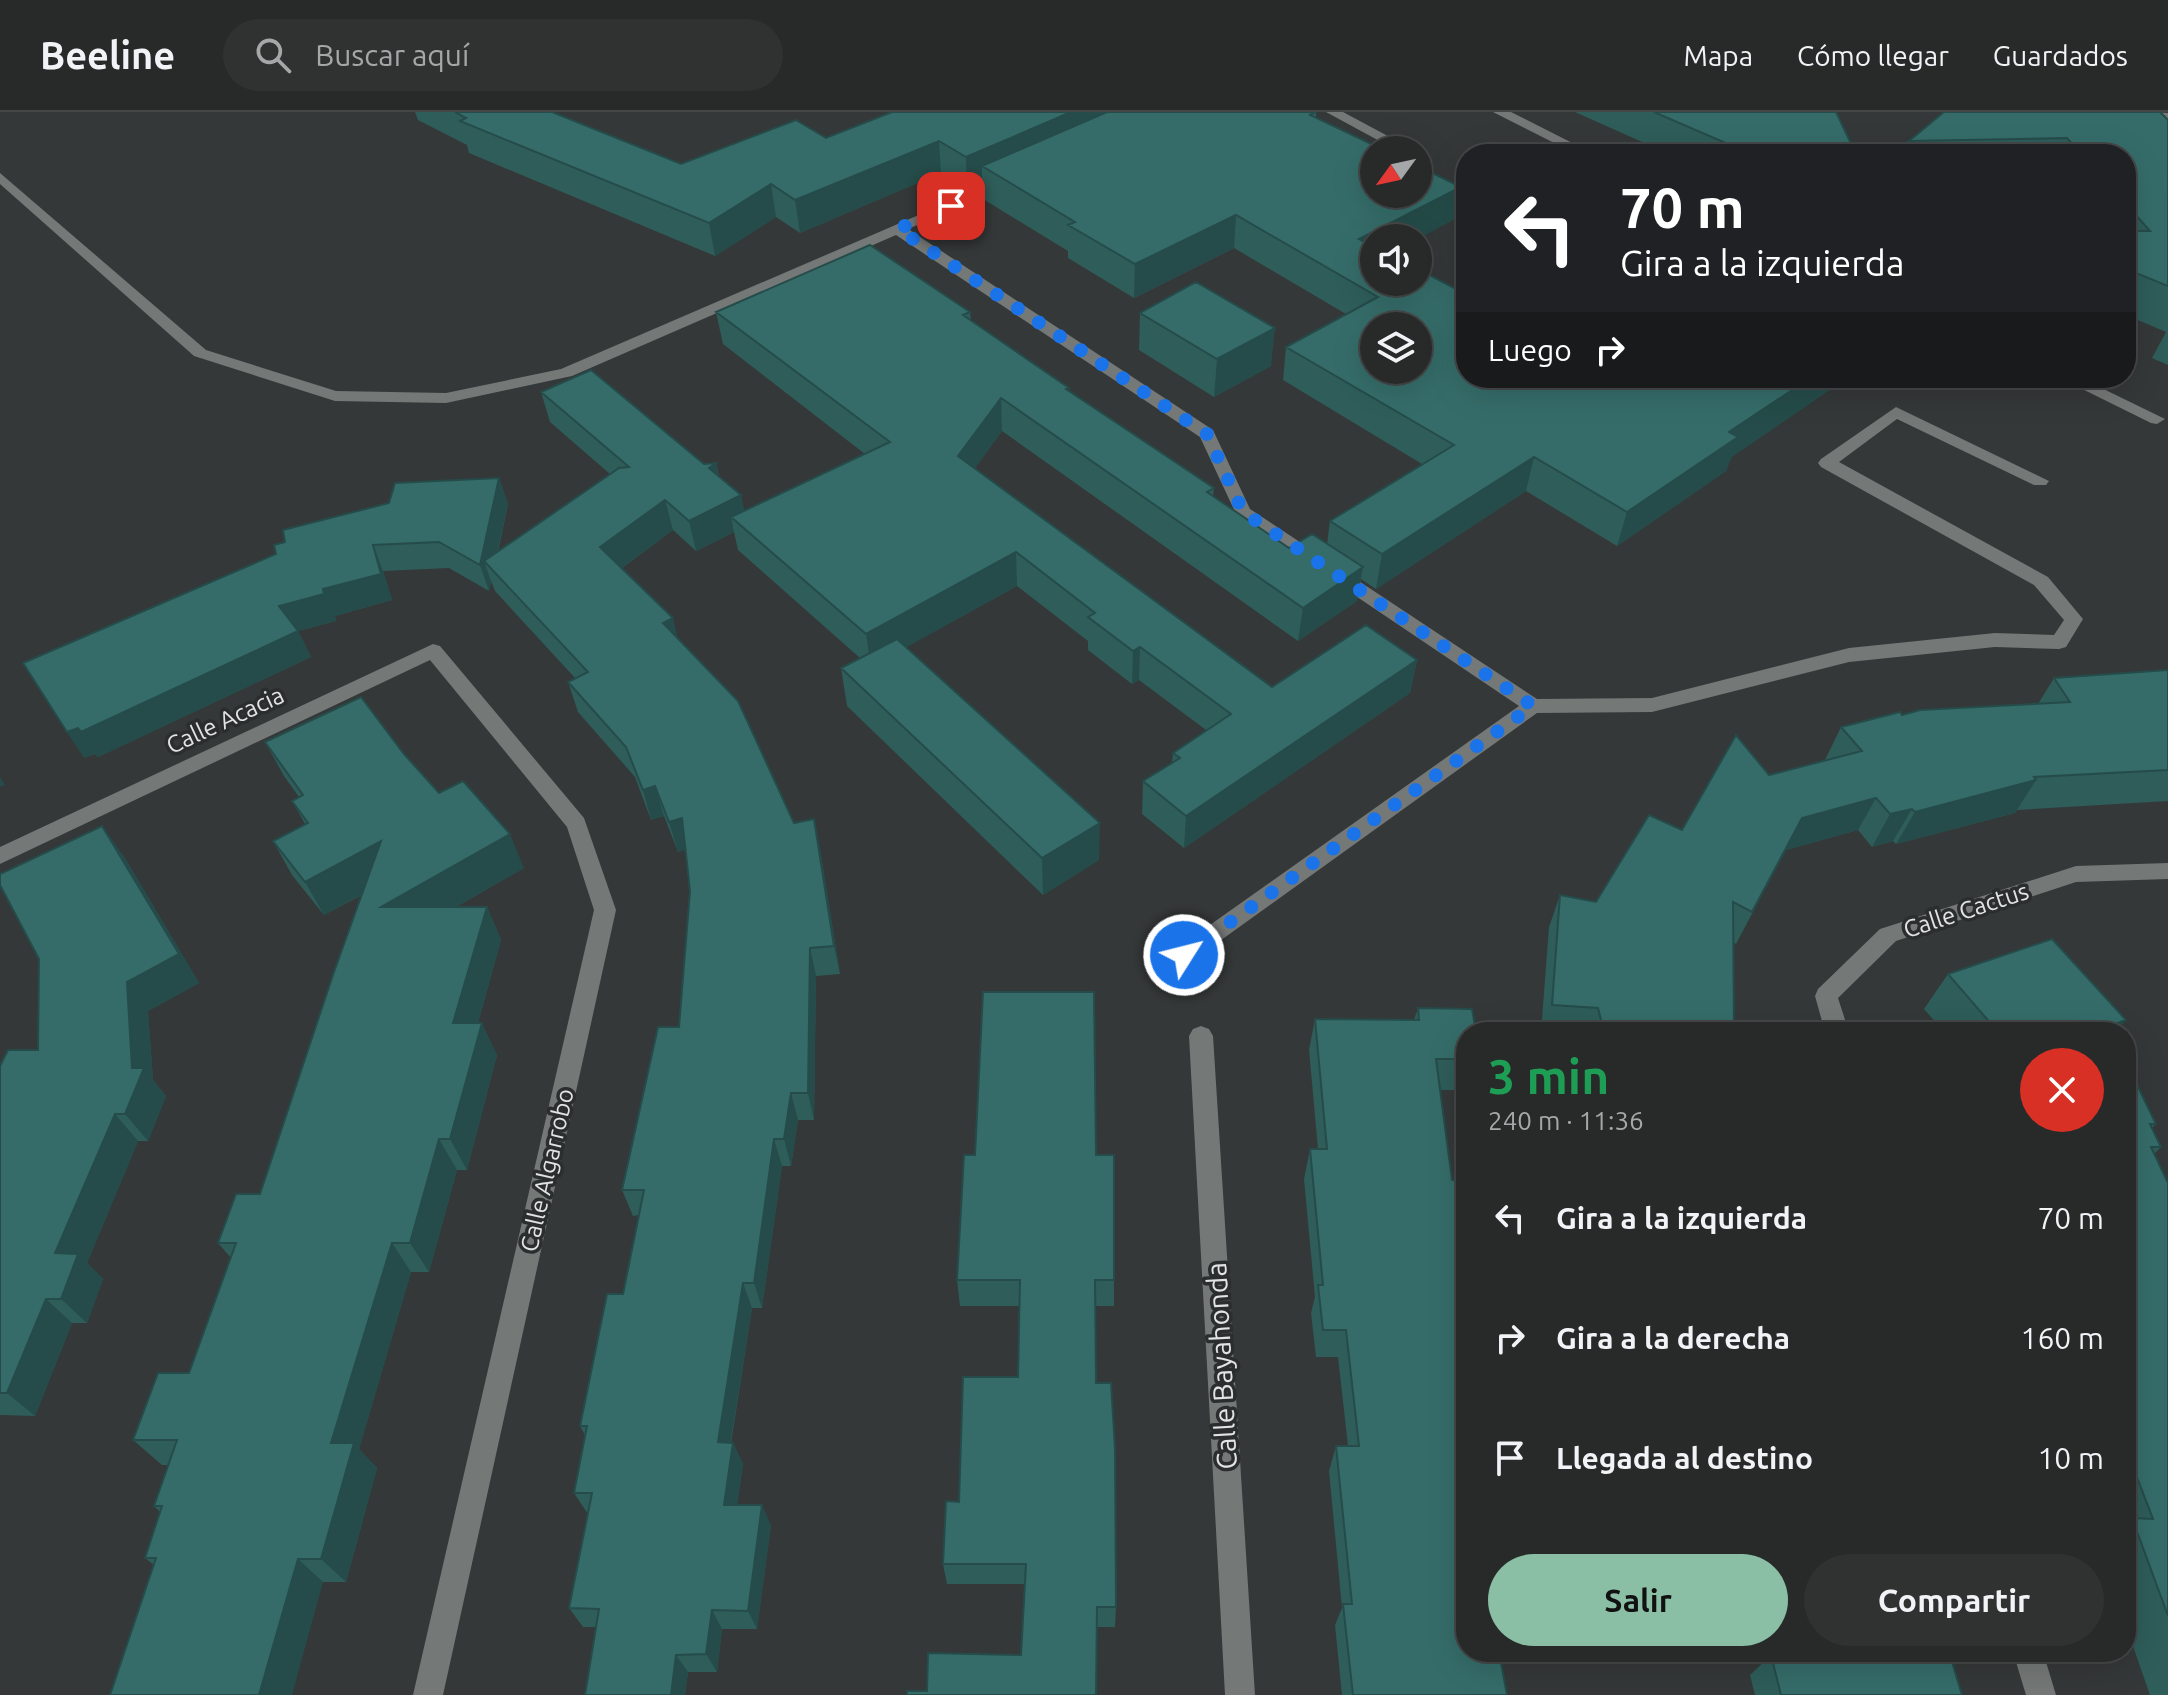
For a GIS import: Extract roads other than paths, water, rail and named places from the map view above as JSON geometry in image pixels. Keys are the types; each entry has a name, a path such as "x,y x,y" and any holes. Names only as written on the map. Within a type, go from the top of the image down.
{"street":[{"path":"1333,112 1380,136"},
{"path":"1500,112 1566,144"},
{"path":"2153,112 2168,117"},
{"path":"0,177 200,353 335,396 446,398 566,373 1024,174"},
{"path":"898,229 1207,434 1243,512 1533,706 1652,705 1849,655 1995,640 2059,642 2074,619 2041,581 1827,463 1896,412 2040,481"},
{"path":"2090,388 2157,419"},
{"name":"Calle Acacia","path":"0,856 433,651 461,684"},
{"name":"Calle Algarrobo","path":"428,1695 605,910 577,824 461,684"},
{"path":"1184,955 1533,706"},
{"name":"Calle Cactus","path":"1834,1022 1826,996 1888,935 2076,874 2168,871"},
{"name":"Calle Bayahonda","path":"1201,1036 1240,1695"},
{"path":"2031,1662 2041,1695"}]}
